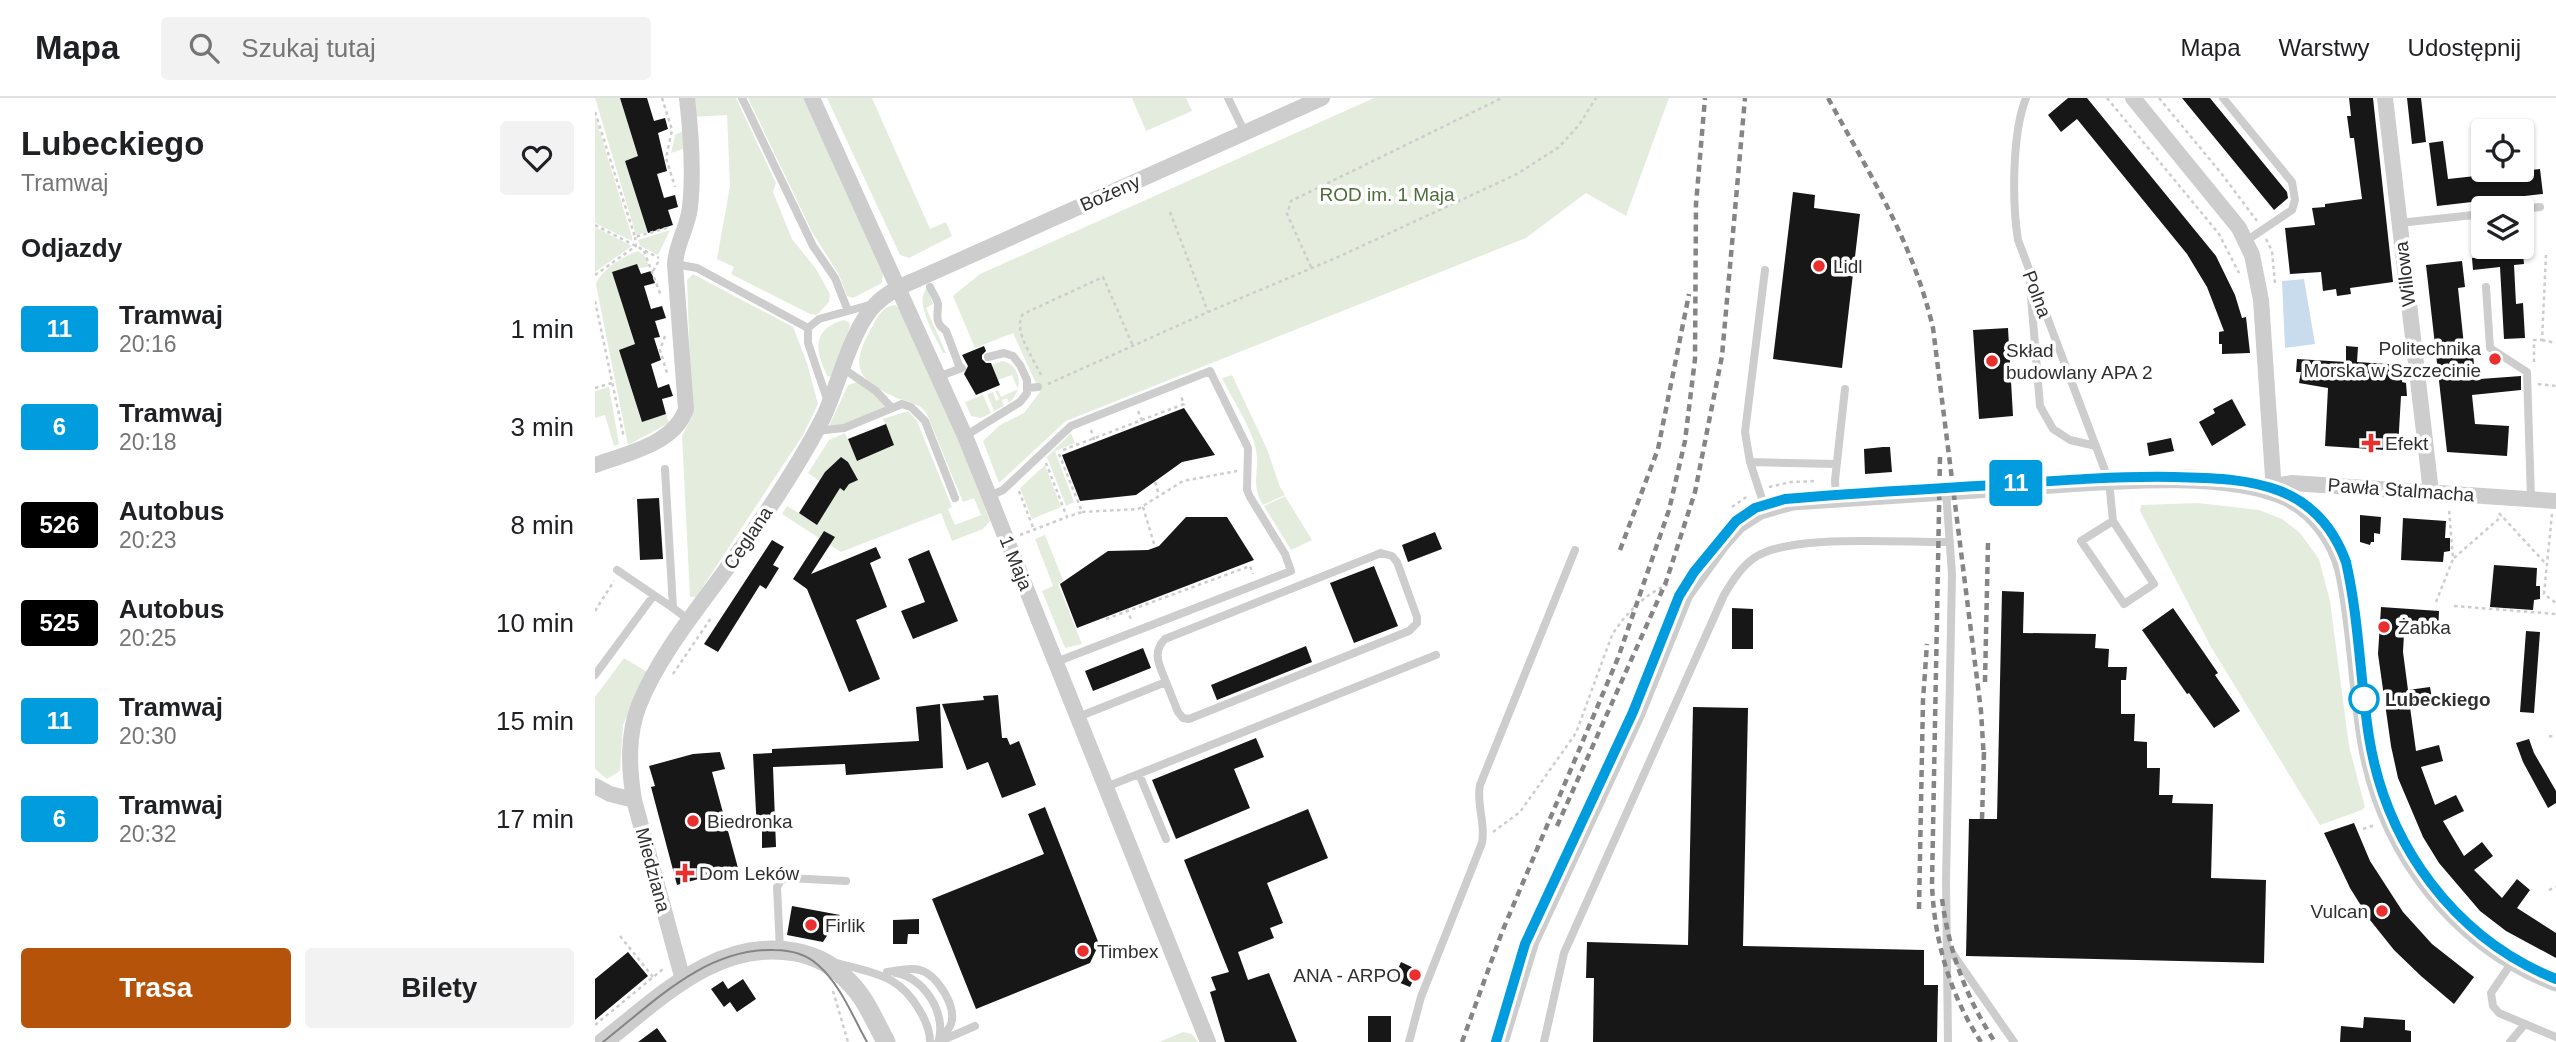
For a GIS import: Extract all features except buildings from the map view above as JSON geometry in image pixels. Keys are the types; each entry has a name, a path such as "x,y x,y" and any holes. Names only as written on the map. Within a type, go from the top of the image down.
{"street":[{"path":"595,465 652,443 675,428 686,409 667,262 677,250 688,218 692,188 687,98"},
{"name":"1 Maja","path":"812,98 940,376 1207,1040"},
{"name":"Bożeny","path":"899,288 1322,98"},
{"path":"2133,98 2246,241 2256,268 2261,300 2274,492 2298,503 2315,517 2329,534 2340,556 2347,580 2369,754 2380,793 2402,843 2422,879 2444,906 2479,939 2512,962 2556,982"},
{"name":"Willowa","path":"2385,98 2431,492"},
{"name":"Ceglana","path":"634,800 630,748 636,714 653,677 689,620 754,529 816,431 859,330 876,303 899,288"},
{"name":"Pawła Stalmacha","path":"1499,1042 1530,941 1636,713 1682,599 1692,580 1726,536 1762,499 1793,501 1835,489 1946,491 2109,481 2216,481 2274,492 2280,485 2292,483 2531,499 2554,507"},
{"path":"595,786 619,798 634,800"},
{"name":"Miedziana","path":"634,800 683,981"},
{"path":"603,1042 707,965 754,951 780,950 813,957 834,968 859,994 886,1042"}],"lane":[{"path":"741,98 813,246 835,278 848,311"},
{"path":"1229,98 1245,133"},
{"name":"Polna","path":"2026,98 2019,119 2015,210 2018,240 2109,481 2113,522"},
{"path":"2223,98 2292,182 2295,200 2292,210 2246,241"},
{"path":"2534,208 2540,207"},
{"path":"2399,223 2471,215"},
{"path":"667,262 697,268 808,328"},
{"path":"1762,499 1750,462 1745,419 1765,270"},
{"path":"2029,274 2040,406 2053,429 2070,440 2096,446"},
{"path":"930,287 938,304 935,313 941,328 946,331 961,368 940,376"},
{"path":"2486,287 2490,348 2526,372 2531,499"},
{"path":"808,328 819,319 876,303"},
{"path":"808,328 808,343 829,405"},
{"path":"965,436 1020,402 1028,388 1024,374 1013,356 1004,353 988,357"},
{"path":"844,369 876,391 891,407"},
{"path":"990,496 1003,490 1071,426 1210,371 1248,448 1249,497 1285,554 1291,571 1056,662"},
{"path":"1028,388 1038,387"},
{"path":"1835,489 1845,389"},
{"path":"816,431 844,428 902,404 920,414 925,422 955,498"},
{"path":"1750,462 1836,464"},
{"path":"665,469 673,608"},
{"path":"1946,491 1952,574 1948,1042"},
{"path":"2113,522 2154,583 2124,604 2081,541 2113,522"},
{"path":"1544,1042 1564,953 1724,595 1742,569 1769,550 1801,543 1950,542"},
{"path":"1409,1042 1421,997 1482,843 1484,831 1478,797 1480,785 1575,550"},
{"path":"1381,553 1392,556 1397,562 1417,617 1417,623 1409,631 1189,719 1183,718 1178,712 1166,682 1157,657 1157,649 1165,639 1381,553"},
{"path":"618,571 689,620"},
{"path":"595,676 654,595"},
{"path":"1106,787 1436,654"},
{"path":"1078,717 1166,682"},
{"path":"1139,774 1166,839"},
{"path":"780,950 777,887 781,880 788,878 846,881"},
{"path":"1947,945 2014,1042"},
{"path":"813,957 867,971 907,990 927,1023 930,1042"},
{"path":"2512,962 2491,993 2493,1006 2499,1013 2556,1037"},
{"path":"887,972 911,968 926,973 936,982 952,1014 950,1026 939,1042"},
{"path":"867,971 906,975 922,986 940,1018 939,1042"},
{"path":"2510,1042 2525,1024"},
{"path":"939,1042 975,1026"}],"path":[{"path":"662,98 672,135 666,158 667,165 675,188"},
{"path":"1311,268 1287,214 1290,201 1502,98"},
{"path":"1133,346 1103,277 1023,314 1019,323 1046,385 1450,206 1540,161 1579,125 1596,98"},
{"path":"2107,98 2218,234 2241,278"},
{"path":"2159,98 2221,173 2260,227"},
{"path":"595,112 636,246"},
{"path":"1170,212 1208,312"},
{"path":"595,225 667,262"},
{"path":"635,237 675,226 670,237"},
{"path":"595,275 636,246"},
{"path":"665,248 667,262"},
{"path":"644,251 663,304"},
{"path":"2542,340 2546,255"},
{"path":"653,271 667,262"},
{"path":"595,301 626,444"},
{"path":"667,330 660,354 669,377"},
{"path":"2534,352 2534,340 2556,343"},
{"path":"595,388 613,383"},
{"path":"1082,512 1058,452 1184,404 1176,384"},
{"path":"2535,384 2556,386"},
{"path":"1036,470 1046,461 1067,517"},
{"path":"1017,537 1082,512 1138,509 1183,481 1248,469"},
{"path":"1155,482 1159,496"},
{"path":"1730,510 1745,497 1762,499 1791,482 1835,489"},
{"path":"1017,487 1034,530"},
{"path":"1143,506 1155,547"},
{"path":"2437,603 2453,559 2449,506"},
{"path":"2554,507 2544,594 2556,603"},
{"path":"2495,508 2547,565"},
{"path":"2453,559 2510,509"},
{"path":"1106,620 1250,566 1256,584"},
{"path":"595,611 618,571"},
{"path":"1670,593 1674,582"},
{"path":"1482,843 1492,832 1520,812 1576,733 1612,635 1620,623 1650,593 1668,584"},
{"path":"2479,601 2479,608"},
{"path":"2454,606 2556,614"},
{"path":"670,678 711,619"},
{"path":"2549,736 2556,737"},
{"path":"2363,829 2375,825"},
{"path":"2549,890 2556,887"},
{"path":"620,936 653,977"},
{"path":"595,1024 677,960"},
{"path":"832,990 849,1042"}],"green space":[{"path":"595,98 620,98 638,156 625,161 648,232 636,235"},
{"path":"692,98 736,98 776,183 773,192 792,239 816,269 830,294 829,302 817,315 810,314 731,274 734,267 717,259 730,186 727,115 693,117"},
{"path":"748,98 804,98 883,272 882,283 853,298 847,296 839,275 812,232"},
{"path":"827,98 872,98 930,229 946,222 952,236 909,258 900,255"},
{"path":"1132,98 1186,98 1192,111 1146,131"},
{"name":"ROD im. 1 Maja","path":"1374,98 1669,98 1626,216 1586,193 1526,238 1066,421 999,483 983,441 1000,425 1024,413 1040,392 1013,333 975,348 953,296 980,274"},
{"path":"595,116 632,237 632,241 595,223"},
{"path":"683,131 683,149 671,153 675,135"},
{"path":"595,227 632,246 595,272"},
{"path":"670,230 658,255 640,246 638,240"},
{"path":"638,251 644,255 649,265 647,267 613,272 635,344 619,350 642,421 666,414 669,423 628,445 596,285 607,269"},
{"path":"693,274 793,327 807,363 818,404 803,435 696,597 690,597 682,436 692,417 687,280"},
{"path":"927,288 933,304 926,308 946,353 943,353 924,310 923,294"},
{"path":"895,305 899,308 950,418 990,521 983,529 952,541 941,513 841,552 830,545 834,537 824,531 819,538 782,514 787,506 817,524 837,493 808,473 829,440 845,433 857,460 894,445 883,419 908,411 917,421 952,507 948,509 955,525 981,515 974,498 963,502 926,412 872,384 861,370 859,362 865,340 878,316"},
{"path":"844,320 849,322 850,326 834,374 828,377 820,359 819,342 826,329"},
{"path":"1002,361 1009,363 1017,373 1018,388 1012,375 998,380 992,365"},
{"path":"1232,375 1267,449 1285,495 1263,505 1256,484 1257,458 1254,441 1222,378"},
{"path":"857,382 874,393 886,406 843,425 829,426 848,385"},
{"path":"609,387 619,444 614,446 605,415 595,418 595,391"},
{"path":"1017,389 1009,403 1007,398 1002,400 1004,406 994,411 987,394 993,392 996,401 999,399 995,391 998,390 1001,397"},
{"path":"983,395 991,413 981,418 971,416 965,402"},
{"path":"1071,433 1075,443 1055,451 1074,502 1066,506 1047,457"},
{"path":"1045,465 1061,507 1032,519 1020,488"},
{"path":"1285,496 1312,540 1291,550 1264,506"},
{"path":"2198,503 2259,510 2282,519 2300,533 2319,559 2330,601 2349,746 2365,807 2362,810 2320,825 2211,647 2140,511 2141,505"},
{"path":"1045,535 1063,580 1058,584 1082,644 1065,648 1042,591 1053,586 1035,539"},
{"path":"624,658 647,672 623,725 620,771 607,779 595,769 595,697"},
{"path":"1183,1032 1192,1034 1198,1042 1159,1042"}],"water":[{"path":"2304,279 2315,344 2285,348 2282,281"}],"tram line":[{"name":"11","path":"1496,1042 1525,944 1633,712 1679,596 1694,572 1736,521 1755,508 1785,499 2118,477 2214,478 2264,486 2292,496 2309,507 2329,527 2346,562 2372,753 2386,802 2398,829 2431,885 2458,916 2506,954 2556,979"},
{"path":"1496,1042 1525,945 1633,712 1681,592 1736,521 1755,508 1785,499 1867,492 2132,477 2216,478 2270,487 2304,503 2320,517 2332,533 2347,571 2372,754 2382,791 2396,826 2414,860 2461,918 2489,942 2521,963 2556,979"},
{"path":"603,1042 661,995 703,968 725,958 774,950 803,955 826,973 867,1042"}],"railway":[{"path":"1462,1042 1502,932 1618,658 1669,510 1685,441 1695,359 1696,204 1705,98"},
{"path":"1557,826 1666,582 1695,492 1722,356 1745,98"},
{"path":"1828,98 1902,238 1933,328 1981,711 1984,760"},
{"path":"1620,550 1658,449 1689,294"},
{"path":"1940,457 1933,905 1940,946 1952,986 1981,1042"},
{"path":"1985,682 1988,542"},
{"path":"1919,909 1923,700 1927,644"},
{"path":"1982,819 1984,752"},
{"path":"1942,899 1960,974 1975,1008 1995,1042"}],"place":[{"name":"Lidl","path":"1819,266"},
{"name":"Politechnika Morska w Szczecinie","path":"2495,359"},
{"name":"Skład budowlany APA 2","path":"1992,361"},
{"name":"Efekt","path":"2371,443"},
{"name":"Żabka","path":"2384,627"},
{"name":"Lubeckiego","path":"2364,699"},
{"name":"Biedronka","path":"693,821"},
{"name":"Dom Leków","path":"685,873"},
{"name":"Vulcan","path":"2382,911"},
{"name":"Firlik","path":"811,925"},
{"name":"Timbex","path":"1083,951"},
{"name":"ANA - ARPO","path":"1415,975"}]}
